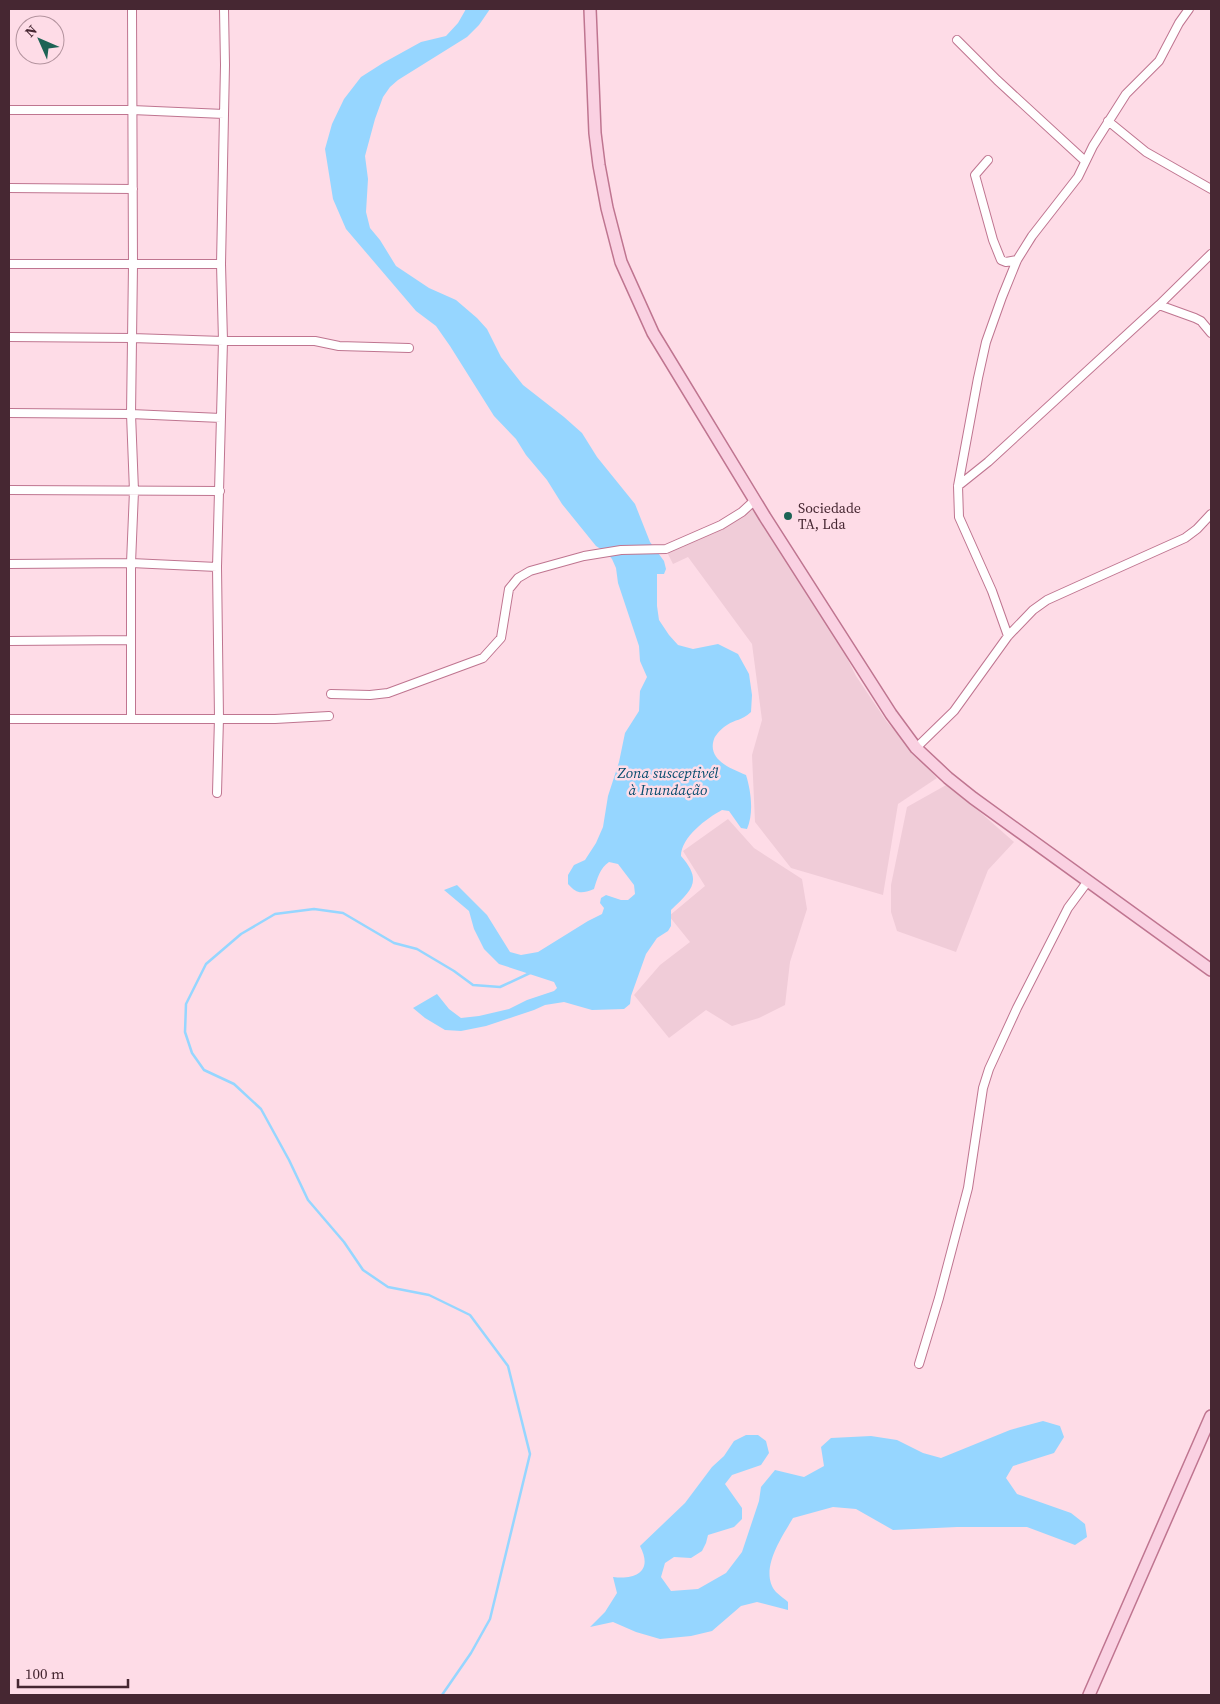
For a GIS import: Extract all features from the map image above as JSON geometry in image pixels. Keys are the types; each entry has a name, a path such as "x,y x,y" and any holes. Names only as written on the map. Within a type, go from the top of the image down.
{"main road":[{"path":"590,9 598,165 621,262 653,333 755,500 891,714 916,748 948,778 1211,970"},
{"path":"1089,1695 1211,1416"}],"street":[{"path":"131,719 131,563 134,491 131,414 133,265 132,9"},
{"path":"217,793 219,718 217,567 223,341 221,264 224,9"},
{"path":"1008,636 992,591 959,517 958,486 986,342 1017,260 1032,236 1078,177 1108,121 1126,94 1159,61 1179,22 1189,9"},
{"path":"957,40 997,80 1085,161"},
{"path":"9,110 132,110 224,114"},
{"path":"1108,121 1146,152 1211,189"},
{"path":"988,160 976,175 993,240 1001,260 1006,262 1017,260"},
{"path":"9,188 133,189"},
{"path":"958,486 988,462 1159,305 1211,254"},
{"path":"9,264 221,264"},
{"path":"1159,305 1201,321 1211,334"},
{"path":"9,337 315,341 338,346 408,348"},
{"path":"9,413 131,414 221,418"},
{"path":"9,490 220,491"},
{"path":"331,694 370,695 388,693 483,658 501,638 508,589 518,578 530,571 584,556 622,550 666,549 721,525 742,512 755,500"},
{"path":"916,748 954,711 1008,636 1033,610 1047,600 1185,538 1197,529 1211,514"},
{"path":"9,564 131,563 217,567"},
{"path":"9,641 130,640"},
{"path":"9,719 274,719 329,716"},
{"path":"919,1364 939,1298 968,1188 983,1088 988,1069 1068,908 1088,881"}],"shaded area":[{"path":"751,508 829,622 856,676 887,722 937,778 898,804 883,895 791,868 755,822 752,755 762,720 752,644 688,557 673,564 667,552"},
{"path":"948,784 1014,842 988,870 956,952 897,931 891,912 891,885 907,807"},
{"path":"728,819 754,848 802,879 807,909 790,962 785,1005 759,1018 732,1026 706,1010 669,1038 634,995 660,965 690,942 669,916 705,886 683,851"}],"water":[{"name":"Zona susceptivél à Inundação","path":"466,9 490,9 479,25 467,37 398,80 383,97 365,156 368,179 366,212 370,228 396,266 429,288 456,300 477,318 487,329 501,357 523,385 582,433 597,457 635,504 650,542 664,561 666,569 664,574 657,574 659,620 678,645 693,649 718,644 738,654 749,674 752,695 751,712 721,729 714,739 713,746 717,758 721,762 746,775 751,802 751,816 747,829 741,828 729,811 722,810 702,823 685,842 681,856 692,872 692,885 685,897 671,910 671,926 668,931 657,938 646,954 630,1004 624,1009 592,1010 564,1002 545,1005 486,1026 461,1031 445,1030 413,1008 437,994 449,1009 461,1018 479,1016 509,1009 527,1000 554,991 557,988 554,982 499,964 484,949 474,929 469,911 444,890 457,885 487,915 510,952 521,955 538,952 602,914 604,908 600,903 601,898 606,895 621,900 628,900 635,894 634,885 618,864 609,862 606,864 599,874 594,889 586,892 577,891 571,887 568,884 568,875 574,865 585,860 596,843 603,827 608,796 619,762 625,733 639,711 640,691 647,677 640,661 639,646 612,559 607,553 596,546 562,504 547,480 526,455 516,439 494,416 436,326 416,311 346,229 333,199 325,149 332,124 344,99 361,77 383,63 421,42 446,36 458,23"},
{"path":"1043,1421 1060,1426 1064,1437 1054,1453 1013,1466 1006,1478 1017,1494 1071,1513 1085,1524 1087,1537 1075,1545 1027,1527 957,1527 893,1530 856,1509 833,1507 793,1518 778,1544 771,1564 771,1584 776,1592 788,1602 788,1610 757,1602 741,1606 712,1631 691,1636 660,1639 636,1632 613,1622 590,1627 605,1612 617,1593 613,1577 629,1577 640,1572 645,1562 640,1546 685,1503 734,1441 746,1435 758,1435 766,1441 769,1453 761,1465 732,1475 725,1484 742,1508 742,1519 734,1527 708,1535 702,1551 691,1558 674,1557 665,1563 661,1577 671,1591 698,1589 726,1573 742,1552 759,1501 761,1487 775,1470 804,1477 824,1466 821,1447 831,1438 871,1436 897,1440 923,1453 941,1458 1010,1430"}],"waterway":[{"path":"442,1695 471,1653 490,1619 530,1454 508,1366 470,1315 429,1295 388,1287 363,1270 344,1242 308,1200 261,1109 234,1084 204,1070 192,1053 185,1032 186,1004 206,964 241,934 275,914 314,909 343,913 394,943 417,949 454,971 473,985 500,987 530,973"}],"place":[{"name":"Sociedade TA, Lda","path":"788,516"}]}
